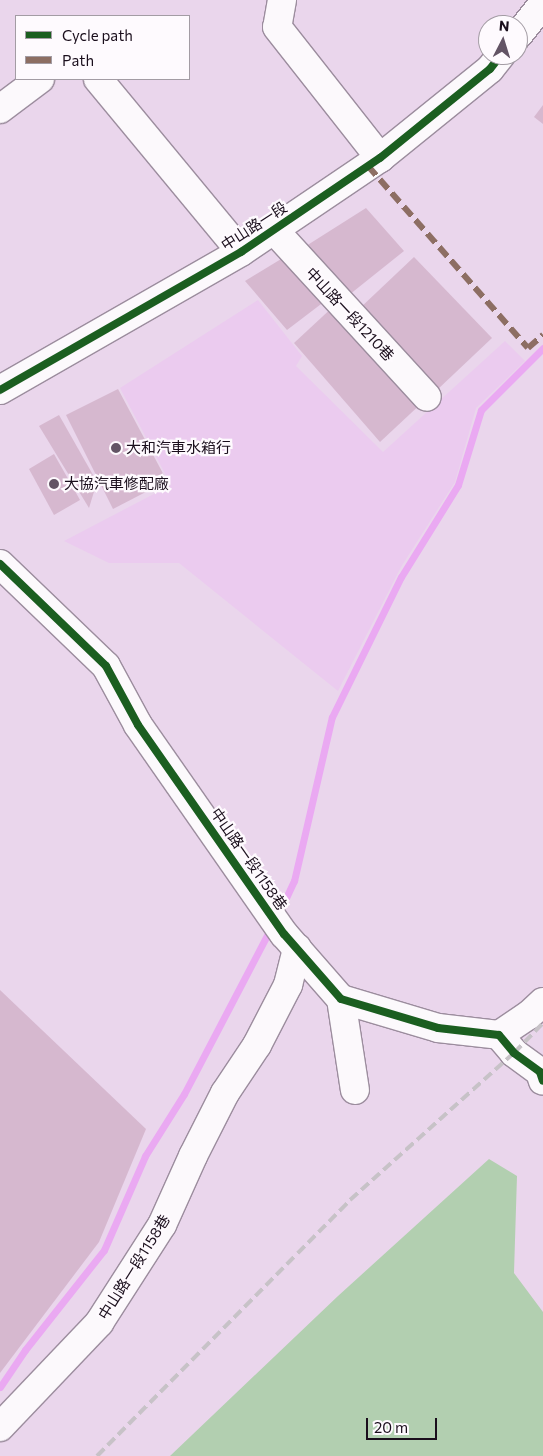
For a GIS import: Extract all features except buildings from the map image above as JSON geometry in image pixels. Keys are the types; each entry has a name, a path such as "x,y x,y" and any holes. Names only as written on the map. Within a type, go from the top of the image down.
{"street":[{"path":"282,0 277,28 380,158"},
{"path":"528,23 543,4"},
{"name":"中山路一段","path":"0,390 241,252 380,158 493,65"},
{"path":"0,109 39,80"},
{"path":"99,80 241,252"},
{"name":"中山路一段1210巷","path":"274,230 427,397"},
{"name":"中山路一段1158巷","path":"0,564 106,666 138,725 282,930 341,999"},
{"name":"中山路一段1158巷","path":"0,1428 99,1323 162,1225 193,1156 225,1093 257,1045 288,986 282,930"},
{"path":"355,1090 341,999 438,1028 499,1035 529,1015 543,1002"},
{"path":"499,1035 514,1053 542,1074"}],"shaded area":[{"path":"258,300 302,356 296,366 383,452 505,341 525,361 476,408 455,482 401,567 338,691 179,563 109,563 64,541 171,485 120,388"}],"green space":[{"path":"489,1159 517,1176 514,1273 543,1312 543,1456 170,1456 338,1296"}],"waterway":[{"path":"278,915 294,881 332,717 401,577 458,485 481,410 543,348"},
{"path":"0,1387 25,1350 104,1250 145,1156 184,1094 272,926"}],"railway":[{"path":"97,1456 350,1200 514,1053 543,1023"}],"marked path":[{"path":"368,166 528,348 543,335"}],"cycle path":[{"path":"0,390 241,252 380,158 493,65"},
{"path":"0,564 106,666 138,725 284,934 341,999 438,1028 499,1035 514,1053 540,1072 543,1081"}],"place":[{"name":"大和汽車水箱行","path":"116,448"},
{"name":"大協汽車修配廠","path":"54,484"}]}
